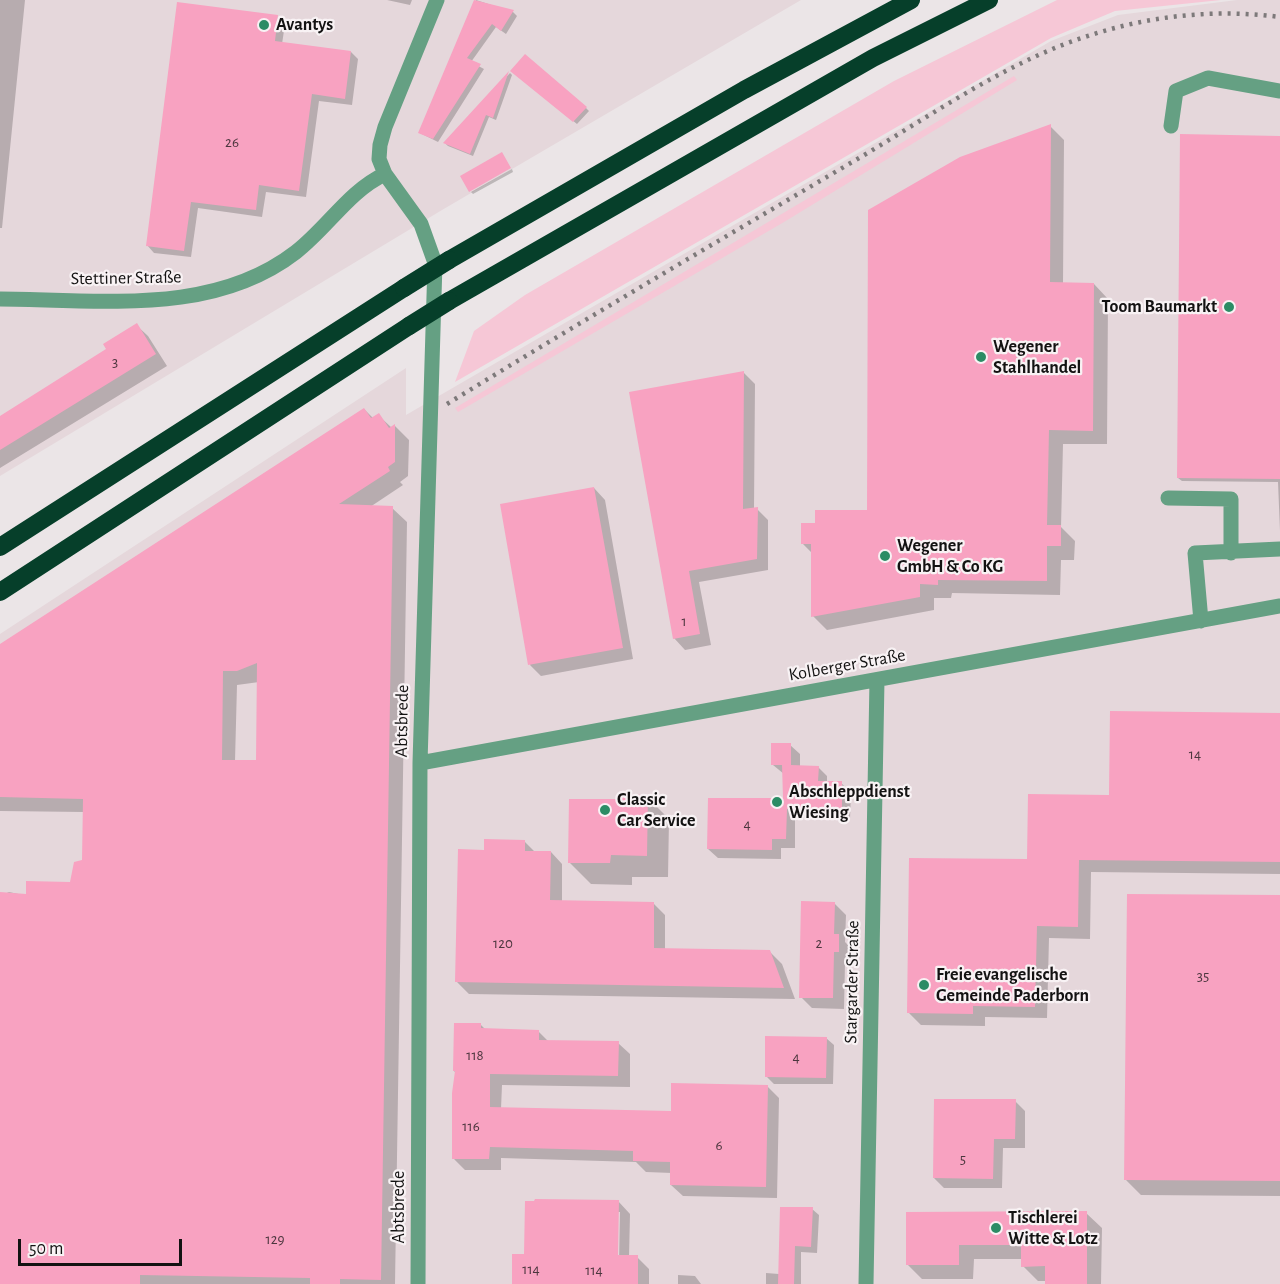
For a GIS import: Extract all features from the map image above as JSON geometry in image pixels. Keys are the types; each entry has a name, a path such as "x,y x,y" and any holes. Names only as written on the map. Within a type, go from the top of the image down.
{"highway":[{"path":"0,547 448,261 744,90 911,0"},
{"path":"0,592 449,301 873,58 989,0"}],"street":[{"path":"385,174 379,159 380,145 437,0"},
{"path":"1171,126 1176,91 1208,78 1280,91"},
{"name":"Stettiner Straße","path":"0,298 175,300 213,293 255,278 296,252 328,224 366,183 385,174"},
{"name":"Abtsbrede","path":"385,174 421,224 435,263 420,763 418,1284"},
{"path":"1168,498 1231,499 1231,553"},
{"path":"1201,621 1195,553 1280,549"},
{"name":"Kolberger Straße","path":"420,763 1280,606"},
{"name":"Stargarder Straße","path":"867,1284 877,680"}],"shaded area":[{"path":"0,0 801,0 442,210 0,476"},
{"path":"1057,0 1221,0 1115,11 1051,38 455,382 474,331 525,295 894,81"},
{"path":"1237,0 1280,0 1280,1284 0,1284 0,634 406,368 406,415 1051,41 1118,15"},
{"path":"1014,76 1017,80 784,222 458,412 455,408"}],"building":[{"path":"474,0 514,10 501,31 492,24 467,58 481,64 433,139 418,133"},
{"path":"177,2 278,15 275,41 351,51 345,99 312,94 299,191 259,185 256,210 191,202 184,251 146,246"},
{"path":"525,54 587,107 573,122 510,71"},
{"path":"509,71 493,118 486,115 470,154 443,143"},
{"name":"Wegener Stahlhandel","path":"1051,124 1050,282 1094,283 1093,431 1049,430 1047,525 1061,525 1061,546 1047,546 1047,581 938,580 938,585 920,584 920,597 811,617 811,544 801,544 801,523 815,523 815,510 867,510 868,210 960,157"},
{"name":"Toom Baumarkt","path":"1180,134 1280,136 1280,479 1177,478"},
{"path":"502,152 511,168 469,192 460,176"},
{"path":"137,323 156,354 0,450 0,416 106,349 103,344"},
{"path":"744,371 743,509 758,507 757,559 689,571 700,634 673,639 629,392"},
{"path":"364,408 371,418 379,413 389,428 395,424 395,462 388,467 390,471 339,504 393,506 381,1280 340,1279 340,1284 310,1284 310,1278 140,1275 140,1284 0,1284 0,892 26,894 26,881 70,882 74,862 82,860 83,799 0,797 0,644","holes":["257,663 256,760 222,760 223,671 237,671"]},
{"path":"594,487 623,648 528,665 500,504"},
{"path":"1110,711 1280,713 1280,862 1079,860 1078,927 1037,926 1035,1007 973,1006 973,1014 907,1013 909,858 1027,859 1028,794 1109,795"},
{"path":"771,743 791,743 791,765 819,766 818,781 842,781 842,810 787,809 786,839 772,839 772,850 707,849 708,798 783,798 782,765 771,765"},
{"path":"618,794 648,795 647,856 611,855 610,863 568,863 569,799 618,799"},
{"path":"484,839 525,840 525,851 551,851 550,900 654,902 654,948 770,950 784,988 455,982 458,849 484,850"},
{"path":"1127,894 1280,895 1280,1181 1124,1180"},
{"path":"801,901 835,902 834,934 839,934 839,952 834,952 833,998 799,998"},
{"path":"454,1023 481,1023 481,1028 539,1030 539,1040 619,1041 618,1076 490,1074 490,1107 671,1111 671,1083 768,1085 766,1187 670,1185 670,1162 633,1161 633,1151 490,1147 489,1159 452,1159"},
{"path":"765,1036 827,1037 826,1078 765,1077"},
{"path":"934,1099 1016,1099 1015,1139 994,1139 993,1179 933,1178"},
{"path":"535,1199 619,1200 618,1255 638,1255 638,1284 512,1284 512,1254 524,1254 525,1201"},
{"path":"780,1207 813,1207 811,1247 795,1246 794,1284 778,1284"},
{"name":"Tischlerei Witte & Lotz","path":"1087,1211 1087,1284 1045,1284 1045,1266 1021,1267 1021,1245 959,1245 959,1265 906,1265 906,1212"}],"railway":[{"path":"447,404 971,90 1031,58 1117,27 1163,18 1210,14 1280,17"}],"place":[{"name":"Avantys","path":"264,25"},
{"name":"Toom Baumarkt","path":"1229,307"},
{"name":"Wegener Stahlhandel","path":"981,357"},
{"name":"Wegener GmbH & Co KG","path":"885,556"},
{"name":"Abschleppdienst Wiesing","path":"777,802"},
{"name":"Classic Car Service","path":"605,810"},
{"name":"Freie evangelische Gemeinde Paderborn","path":"924,985"},
{"name":"Tischlerei Witte & Lotz","path":"996,1228"}]}
